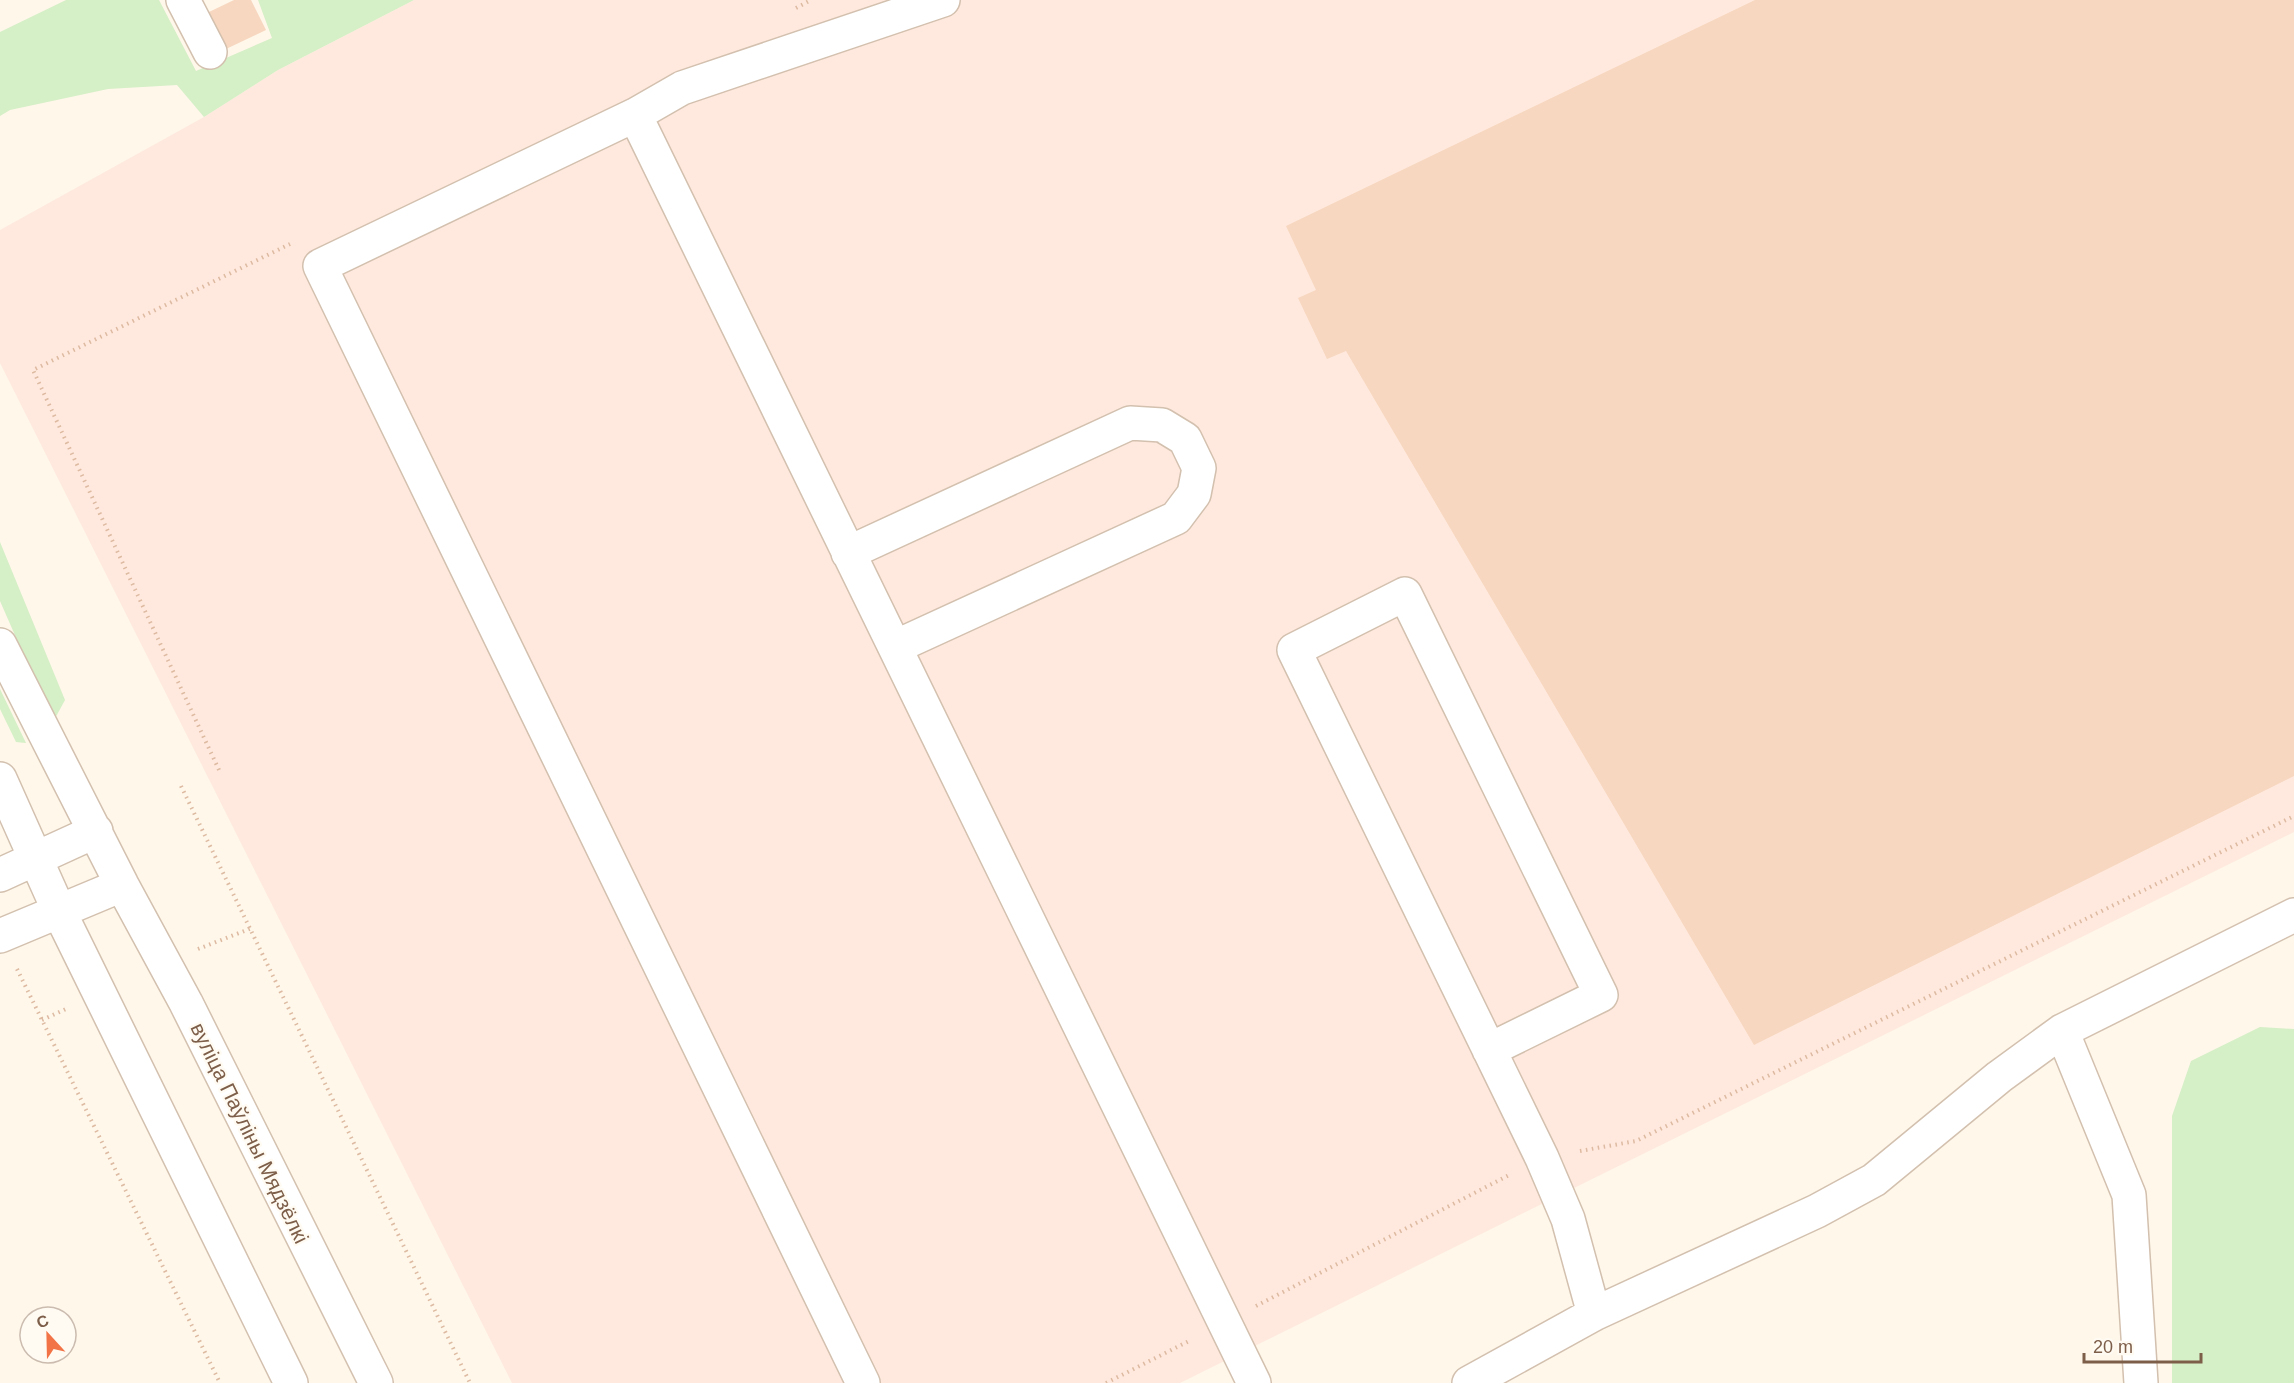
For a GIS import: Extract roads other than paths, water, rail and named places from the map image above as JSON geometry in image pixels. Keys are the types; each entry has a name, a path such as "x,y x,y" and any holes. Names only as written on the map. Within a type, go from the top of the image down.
{"street":[{"path":"183,0 210,52"},
{"path":"862,1383 320,266 635,115 682,88 943,0"},
{"path":"635,115 1254,1383"},
{"path":"849,553 1130,423 1162,425 1185,440 1190,449 1199,468 1194,494 1176,518 895,647"},
{"path":"1489,1050 1601,995 1405,594 1294,650 1489,1050 1542,1158 1568,1219 1594,1314"},
{"name":"вуліца Паўліны Мядзёлкі","path":"0,645 122,885 186,1003 376,1383"},
{"path":"0,778 59,911 291,1383"},
{"path":"0,875 96,831"},
{"path":"0,936 122,885"},
{"path":"1469,1383 1594,1314 1817,1211 1874,1180 1999,1077 2062,1031 2294,915"},
{"path":"2062,1031 2129,1195 2141,1383"}]}
